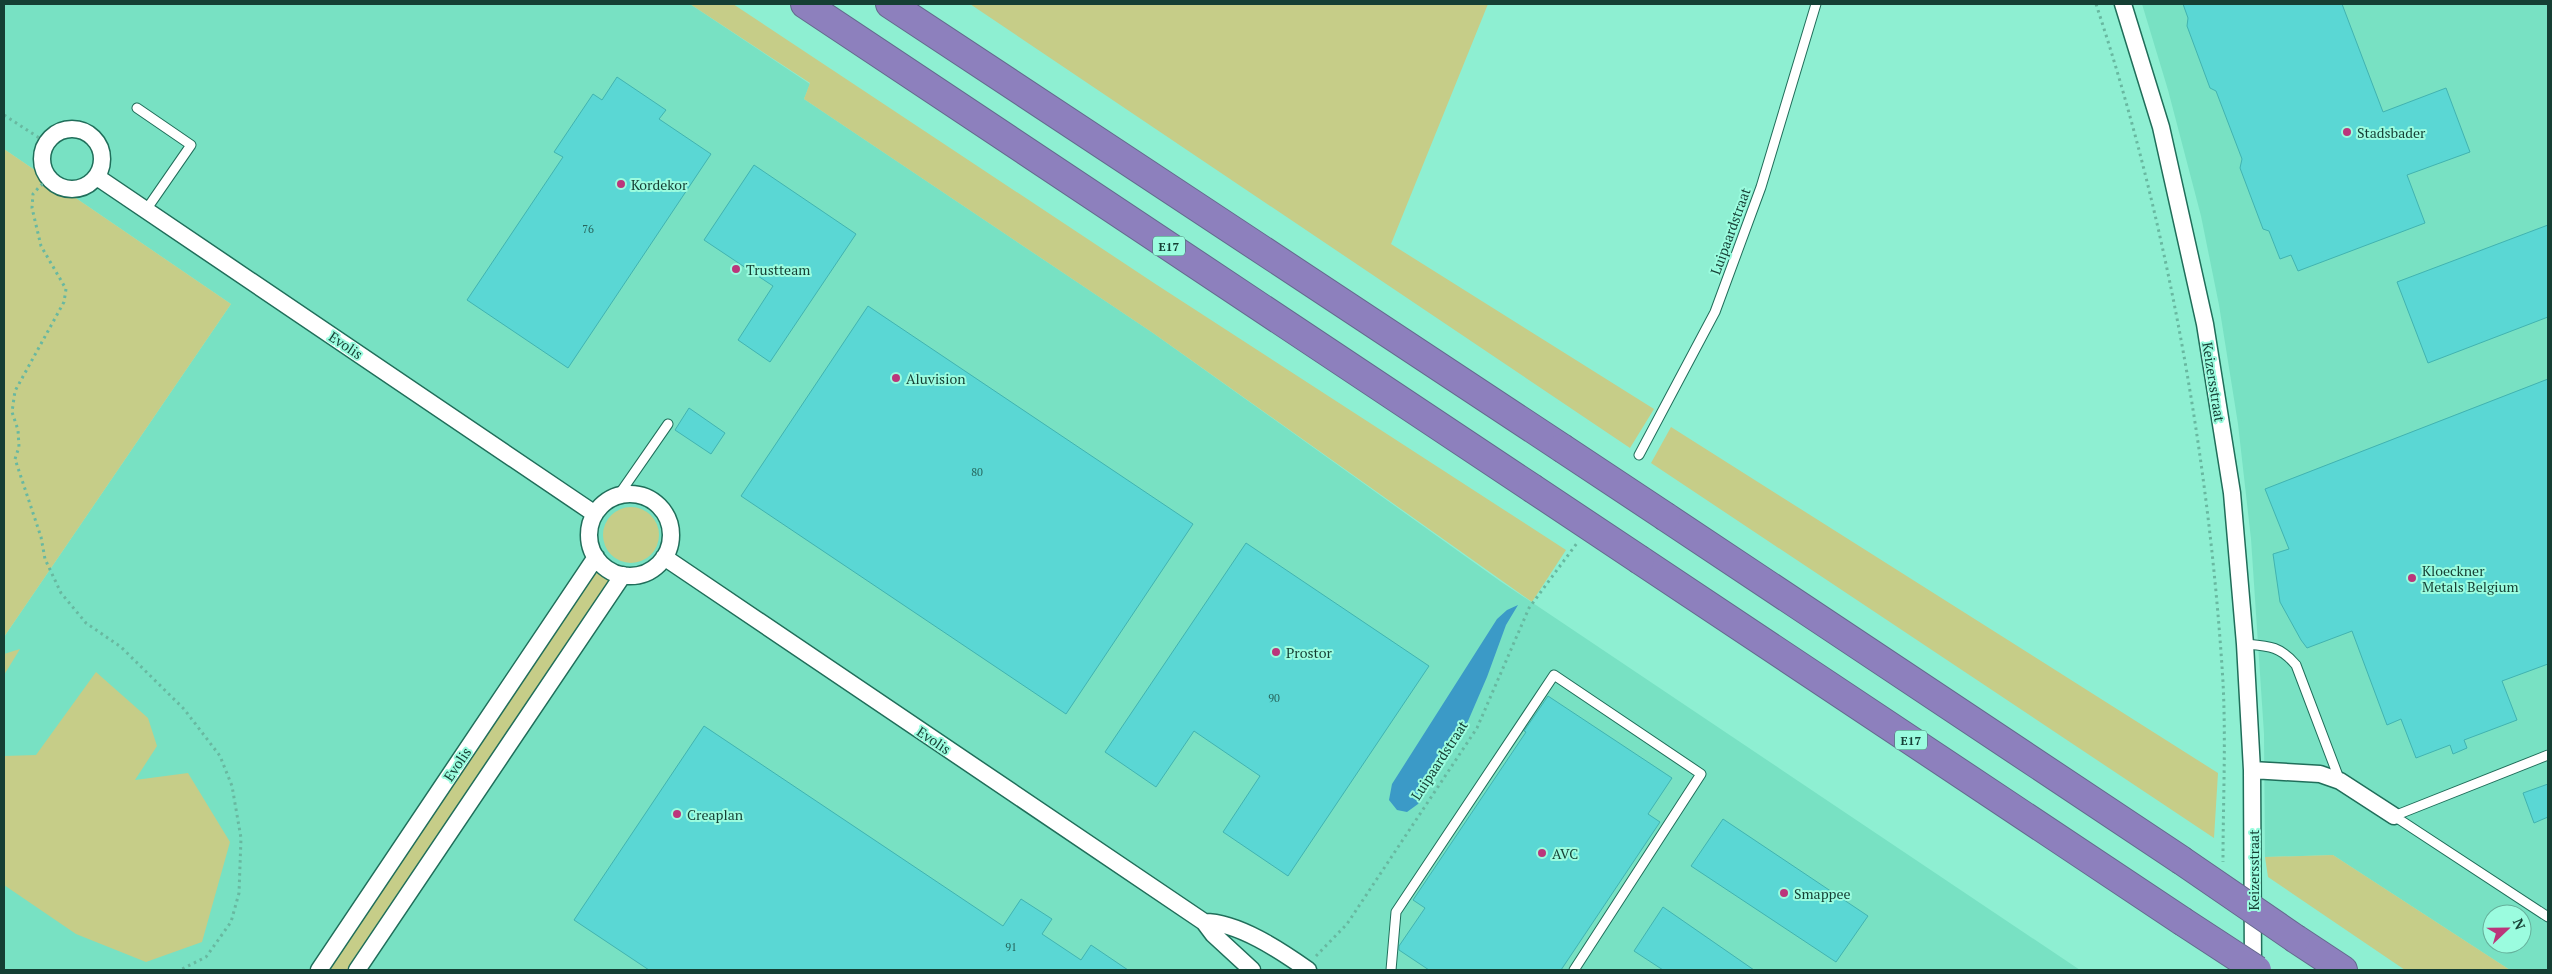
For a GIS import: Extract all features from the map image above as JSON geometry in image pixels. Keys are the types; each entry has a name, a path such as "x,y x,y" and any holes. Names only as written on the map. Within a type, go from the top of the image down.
{"highway":[{"name":"E17","path":"805,4 2257,970"},
{"path":"890,4 1666,516 2343,970"}],"street":[{"name":"Keizersstraat","path":"2123,4 2162,127 2205,324 2232,493 2245,644 2252,770 2252,970"},
{"path":"71,130 89,135 101,149 102,159 97,177 89,185 78,189 66,189 56,184 48,176 43,166 43,154 47,143 62,131 71,130"},
{"name":"Evolis","path":"97,177 595,514"},
{"path":"628,494 649,498 664,513 671,533 670,544 664,558 652,570 643,574 623,575 608,570 596,557 589,542 589,530 595,514 607,500 618,496 628,494"},
{"name":"Evolis","path":"319,970 596,557"},
{"name":"Evolis","path":"664,558 1204,922 1213,934 1252,970"},
{"path":"357,970 623,575"},
{"path":"2252,770 2320,774 2340,781 2394,816"},
{"name":"Evolis","path":"1204,922 1219,922 1274,948 1307,969"}],"lane":[{"name":"Luipaardstraat","path":"1639,455 1715,312 1761,187 1816,4"},
{"path":"137,108 191,145 146,210"},
{"path":"618,496 668,424"},
{"path":"2245,644 2271,647 2285,652 2296,665 2340,781"},
{"path":"1391,970 1396,912 1554,675 1701,774 1574,970"},
{"path":"2394,816 2548,755"},
{"path":"2394,816 2548,917"}],"path":[{"path":"2096,4 2114,58 2145,179 2182,345 2194,420 2207,513 2223,685 2223,866"},
{"path":"4,115 47,143"},
{"path":"56,184 41,184 33,194 32,208 41,246 66,289 64,302 15,391 12,412 18,430 19,448 15,459 41,537 45,558 60,593 86,622 121,647 184,710 220,756 232,786 241,838 237,900 230,922 212,950 199,962 180,970"},
{"name":"Luipaardstraat","path":"1307,969 1347,924 1477,728 1529,608 1572,550"}],"shaded area":[{"path":"4,4 690,4 810,84 804,99 1153,333 1500,581 2080,970 4,970 4,637 231,304 4,149"},
{"path":"690,4 733,4 1157,285 1566,550 1532,602 1153,333 804,99 810,83"},
{"path":"970,4 1488,4 1391,244 1654,409 1630,448"},
{"path":"2142,4 2548,4 2548,970 2510,970 2485,954 2532,954 2532,904 2482,904 2482,952 2333,855 2265,857 2264,734 2251,539 2238,424 2219,305 2201,216 2168,90"},
{"path":"4,149 231,304 4,637"},
{"path":"1671,427 2218,773 2214,838 1651,463"},
{"path":"631,507 642,509 651,515 657,524 659,535 657,546 651,555 642,561 631,563 620,561 611,555 605,546 603,535 605,524 611,515 620,509"},
{"path":"596,570 611,580 349,970 327,970"},
{"path":"20,649 4,675 4,654"},
{"path":"96,672 148,718 157,746 135,780 188,773 230,842 202,942 146,962 76,934 4,885 4,756 36,755"},
{"path":"2333,855 2482,952 2482,954 2485,954 2510,970 2405,970 2268,877 2265,857"}],"water":[{"path":"1518,605 1506,625 1487,677 1462,735 1418,804 1407,812 1397,810 1389,800 1392,784 1497,619 1507,610"}],"building":[{"name":"Stadsbader","path":"2183,4 2342,4 2383,112 2446,88 2470,152 2407,175 2425,223 2298,271 2291,255 2280,259 2269,231 2263,229 2240,168 2242,159 2216,91 2210,88 2187,26 2188,18"},
{"path":"617,77 666,110 659,119 711,154 568,368 467,300 563,157 554,152 593,94 602,100"},
{"path":"754,165 856,234 770,362 738,340 773,286 704,240"},
{"path":"2548,225 2548,317 2428,363 2397,282"},
{"path":"868,306 1193,524 1066,714 741,496"},
{"name":"Kloeckner Metals Belgium","path":"2548,379 2548,664 2502,681 2517,720 2464,740 2467,748 2453,754 2450,745 2416,758 2401,719 2387,725 2352,631 2307,648 2301,640 2280,602 2273,554 2289,549 2265,489"},
{"path":"689,408 725,433 711,454 675,430"},
{"path":"1246,543 1429,666 1288,876 1223,832 1260,776 1194,731 1156,787 1105,752"},
{"name":"AVC","path":"1548,696 1672,778 1648,814 1660,822 1561,970 1429,970 1399,950 1399,946 1425,908 1413,900 1526,732 1524,731"},
{"path":"704,726 1003,926 1021,899 1052,919 1042,934 1081,960 1091,945 1128,970 649,970 574,920"},
{"path":"2548,784 2548,817 2534,823 2523,793"},
{"path":"1723,819 1868,916 1836,962 1691,866"},
{"path":"1663,907 1754,970 1663,970 1634,951"}],"place":[{"name":"Stadsbader","path":"2347,132"},
{"name":"Kordekor","path":"621,184"},
{"name":"Trustteam","path":"736,269"},
{"name":"Aluvision","path":"896,378"},
{"name":"Kloeckner Metals Belgium","path":"2412,578"},
{"name":"Prostor","path":"1276,652"},
{"name":"Creaplan","path":"677,814"},
{"name":"AVC","path":"1542,853"},
{"name":"Smappee","path":"1784,893"}]}
